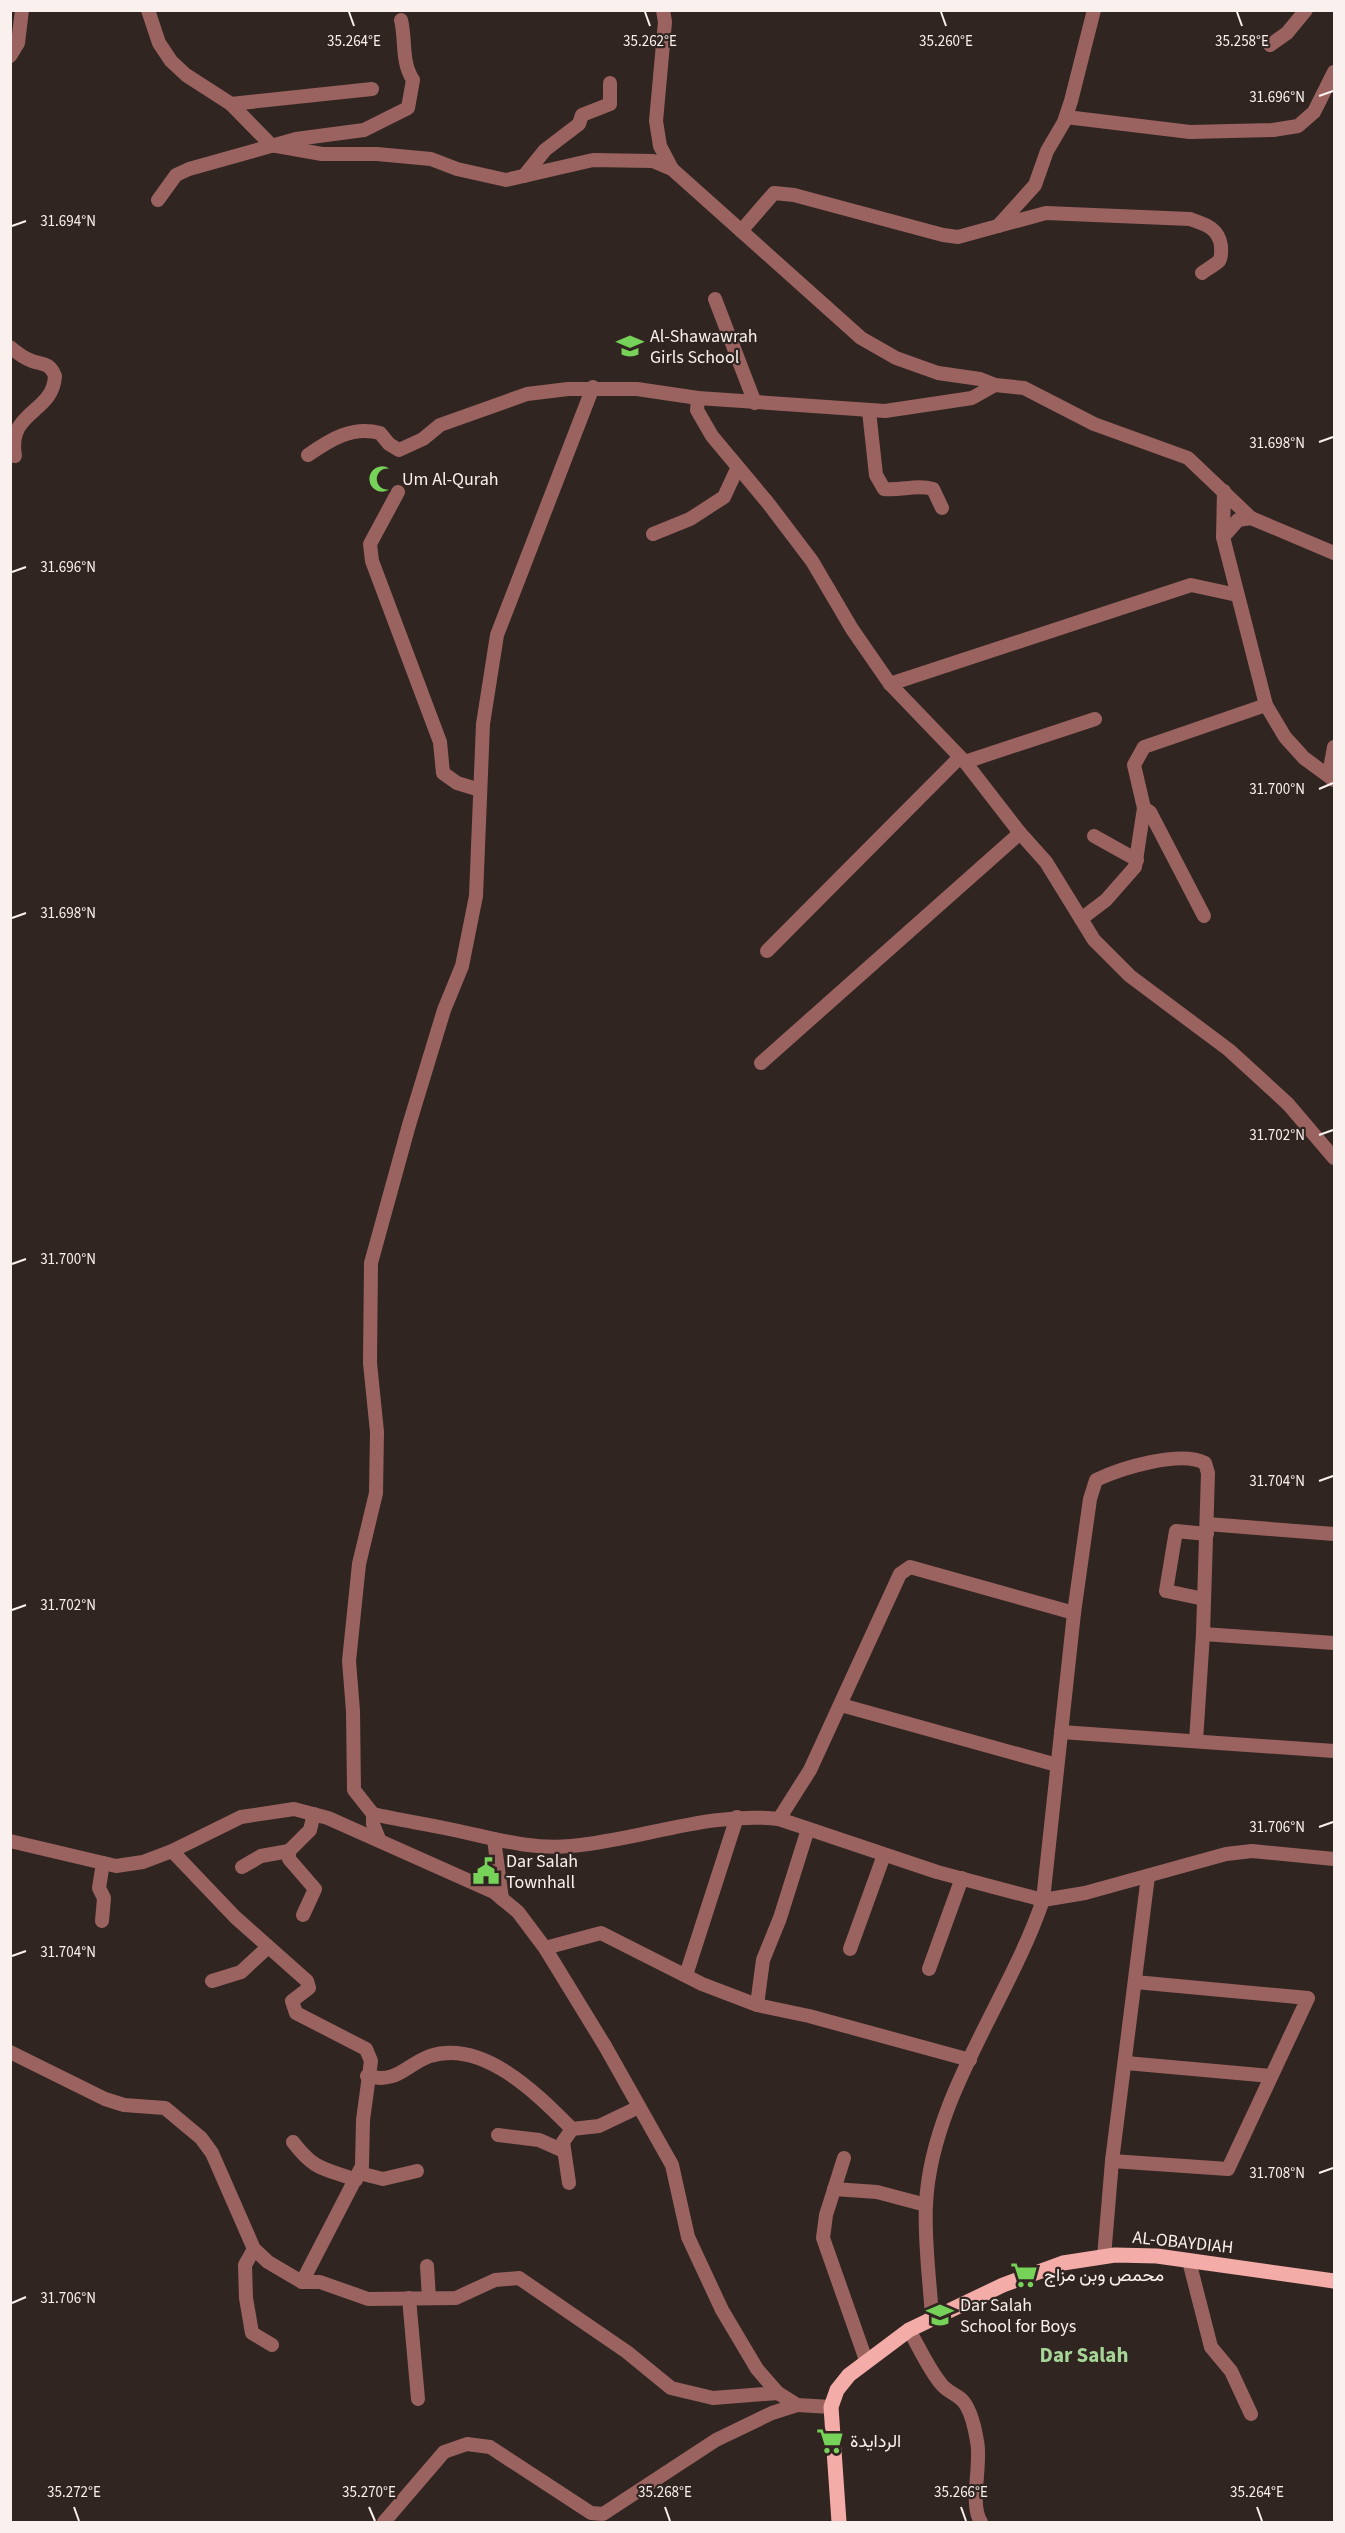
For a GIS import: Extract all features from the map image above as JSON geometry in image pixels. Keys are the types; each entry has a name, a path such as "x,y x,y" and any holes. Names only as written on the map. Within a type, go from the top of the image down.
{"main road":[{"name":"AL-OBAYDIAH","path":"831,2407 837,2390 849,2375 866,2360 909,2330 1003,2285 1063,2264 1104,2257 1157,2256 1335,2281"},
{"path":"831,2407 839,2523"}],"street":[{"path":"10,56 18,42 22,10"},
{"path":"148,10 159,43 171,61 186,75 231,104 271,145 322,154 377,154 431,159 458,169 506,180 593,160 653,161 672,169 861,338 906,362 938,373 980,379 995,386 1024,388 1094,424 1188,458 1251,518 1335,553"},
{"path":"663,10 665,22 656,121 660,147 672,169"},
{"path":"998,226 1035,185 1047,151 1066,117 1094,10"},
{"path":"1270,45 1287,33 1306,10"},
{"path":"158,200 176,175 189,169 271,145 364,130 408,108 413,80 407,70 405,34 401,20"},
{"path":"1066,117 1190,132 1281,129 1298,126 1314,112 1335,72"},
{"path":"524,176 545,150 579,124 582,114 610,104 610,83"},
{"path":"231,104 372,89"},
{"path":"741,231 774,193 794,195 942,235 958,237 1046,213 1190,219 1208,225 1215,230 1220,240 1221,253 1218,261 1203,273"},
{"path":"715,299 755,403"},
{"path":"10,347 30,361 47,364 52,368 55,376 55,383 46,400 17,426 14,437 15,456"},
{"path":"308,454 335,437 354,431 381,434 389,444 399,450 423,439 440,425 527,394 593,387 637,389 755,403 885,411 972,398 995,386"},
{"path":"379,1839 373,1824 373,1814 354,1790 353,1711 349,1661 359,1564 376,1492 377,1432 370,1363 371,1263 444,1010 462,966 476,896 483,724 497,635 593,387"},
{"path":"698,398 697,410 707,428 737,469 768,503 812,561 852,629 890,684 962,759 1020,833 1047,862 1081,919 1111,959 1229,1050 1288,1104 1335,1158"},
{"path":"868,411 873,465 884,489 895,490 924,486 933,489 942,508"},
{"path":"653,534 690,519 724,498 737,469"},
{"path":"1224,491 1223,537 1266,705 1285,737 1298,751 1335,779"},
{"path":"398,492 370,544 372,561 440,742 443,773 457,783 480,790"},
{"path":"1223,537 1238,520 1251,518"},
{"path":"890,684 1191,585 1238,595"},
{"path":"1081,919 1106,900 1135,867 1144,808 1134,765 1144,747 1266,705"},
{"path":"767,951 962,759 1095,719"},
{"path":"1335,747 1330,769 1335,779"},
{"path":"1144,808 1150,812 1204,916"},
{"path":"761,1063 1020,833"},
{"path":"1094,836 1137,860"},
{"path":"932,2318 926,2205 931,2170 950,2104 1030,1936 1043,1900 1074,1612 1090,1499 1096,1480 1113,1472 1145,1464 1196,1459 1205,1463 1208,1473 1203,1634 1196,1741"},
{"path":"1204,1599 1166,1591 1176,1531 1207,1529 1335,1534"},
{"path":"779,1819 810,1770 900,1574 910,1567 1074,1612"},
{"path":"1203,1634 1335,1643"},
{"path":"841,1705 1058,1765"},
{"path":"1061,1732 1335,1751"},
{"path":"10,1841 116,1866 172,1851 241,1817 294,1809 314,1814 379,1839 494,1892 518,1912 545,1948 672,2165 688,2237 706,2278 757,2369 778,2393 797,2405"},
{"path":"242,1867 261,1856 289,1851 310,1830 314,1814"},
{"path":"373,1814 540,1847 571,1846 682,1824 737,1817 779,1819 884,1855 1043,1900 1084,1893 1201,1859 1252,1851 1335,1859"},
{"path":"686,1976 737,1817"},
{"path":"758,2005 763,1960 780,1918 808,1829"},
{"path":"495,1839 502,1899"},
{"path":"172,1851 235,1917 307,1981 309,1988 292,2001 296,2013 366,2049 370,2061 367,2076 362,2166 302,2282"},
{"path":"289,1851 290,1859 315,1889 303,1915"},
{"path":"850,1949 884,1855"},
{"path":"102,1921 104,1898 99,1888 103,1863"},
{"path":"1104,2257 1112,2161 1148,1876"},
{"path":"929,1969 962,1878"},
{"path":"545,1948 601,1933 686,1976 758,2005 809,2016 970,2060"},
{"path":"212,1981 241,1972 268,1947"},
{"path":"1112,2161 1228,2169 1308,1998 1135,1982"},
{"path":"10,2052 105,2100 124,2105 165,2108 201,2138 212,2153 254,2249 268,2262 302,2282 320,2283 368,2300 456,2298 495,2280 519,2278 627,2352 671,2388 713,2398 778,2393"},
{"path":"367,2076 380,2079 401,2074 431,2056 476,2056 525,2082 572,2129"},
{"path":"1126,2063 1271,2076"},
{"path":"569,2183 562,2142 572,2129 598,2126 639,2107"},
{"path":"498,2135 539,2140 564,2151"},
{"path":"293,2142 306,2160 323,2171 383,2179 417,2171"},
{"path":"844,2158 826,2215 823,2238 866,2360"},
{"path":"834,2189 878,2192 926,2205"},
{"path":"254,2249 245,2265 249,2319 252,2333 272,2345"},
{"path":"1189,2261 1211,2347 1231,2371 1251,2414"},
{"path":"427,2266 429,2298"},
{"path":"410,2298 418,2399"},
{"path":"909,2330 942,2385 963,2400 972,2422 978,2443 979,2473 976,2498 978,2518 981,2523"},
{"path":"384,2523 444,2452 467,2444 490,2447 591,2513 603,2514 716,2440 772,2413 797,2405 831,2407"}],"place":[{"name":"Al-Shawawrah Girls School","path":"630,346"},
{"name":"Um Al-Qurah","path":"382,479"},
{"name":"Dar Salah Townhall","path":"486,1871"},
{"name":"محمص وبن مزاج","path":"1024,2275"},
{"name":"Dar Salah School for Boys","path":"940,2315"},
{"name":"الردايدة","path":"830,2441"}],"district":[{"name":"Dar Salah","path":"1084,2355"}]}
